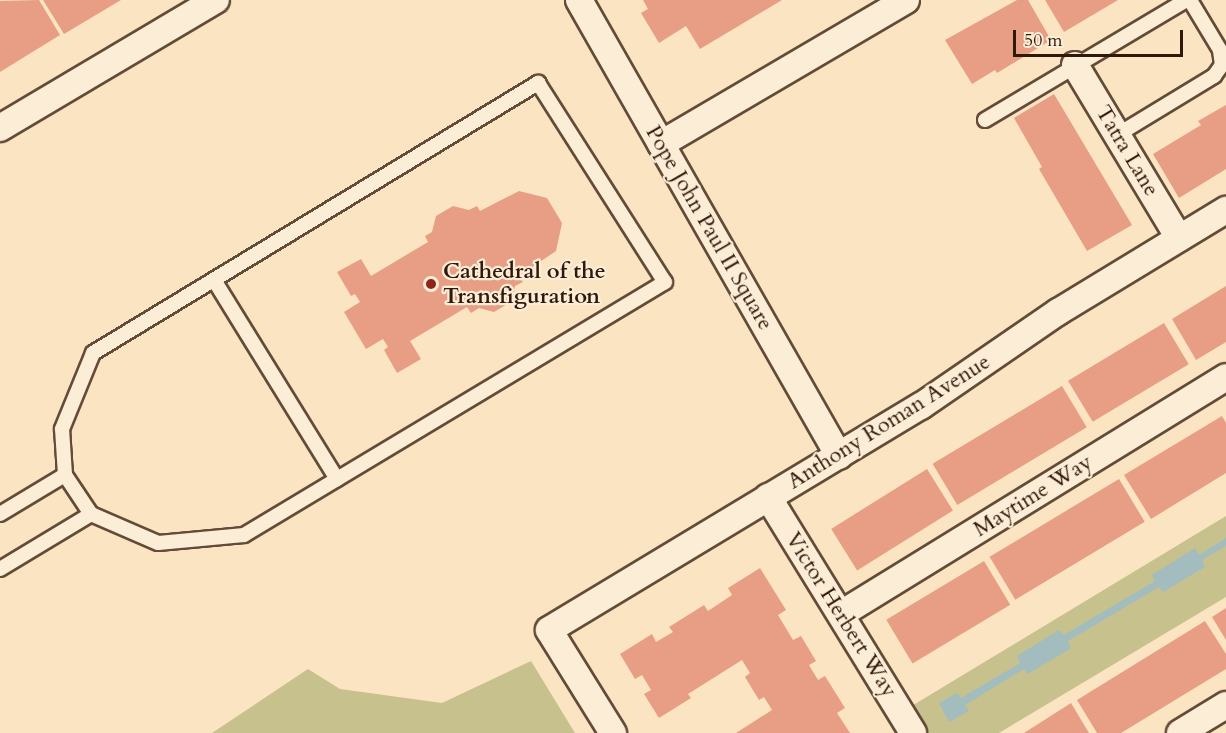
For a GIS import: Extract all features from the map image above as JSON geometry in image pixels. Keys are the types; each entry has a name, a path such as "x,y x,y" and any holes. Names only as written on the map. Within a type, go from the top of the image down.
{"street":[{"path":"0,128 216,0"},
{"name":"Pope John Paul II Square","path":"579,0 839,456"},
{"path":"662,144 906,0"},
{"name":"Tatra Lane","path":"1075,65 1179,238"},
{"name":"Anthony Roman Avenue","path":"613,733 549,630 921,406 1058,312 1226,210"},
{"name":"Maytime Way","path":"841,614 1226,377"},
{"name":"Victor Herbert Way","path":"768,497 913,733"},
{"path":"1180,733 1226,705"}],"lane":[{"path":"985,120 1188,0 1220,50 1222,65 1214,76 1117,135"},
{"path":"538,83 665,282 244,536 158,543 91,514 65,476 62,429 93,353 214,280 538,83"},
{"path":"214,280 337,479"},
{"path":"0,514 65,476"},
{"path":"0,569 91,514"}],"shaded area":[{"path":"1226,516 1226,597 999,733 926,733 910,707"},
{"path":"531,661 575,733 212,733 308,669 340,689 442,703"}],"water":[{"path":"1226,538 1226,546 1202,560 1205,567 1163,592 1159,587 1068,641 1071,648 1028,674 1024,669 965,705 969,711 949,722 939,703 957,693 961,698 1020,663 1017,656 1059,630 1064,635 1155,581 1152,575 1195,548 1199,555"}],"building":[{"path":"39,0 60,35 0,72 0,1"},
{"path":"43,0 121,0 64,34"},
{"path":"643,0 782,0 700,49 686,26 659,43 641,13 648,9"},
{"path":"1017,0 1028,0 1051,40 997,73 995,70 972,84 945,40"},
{"path":"1045,0 1118,0 1064,32"},
{"path":"1054,94 1132,225 1087,251 1039,169 1042,167 1014,118"},
{"path":"1226,105 1226,169 1179,198 1153,154 1201,125 1198,121"},
{"name":"Cathedral of the Transfiguration","path":"519,191 547,198 562,223 556,251 519,276 523,282 515,286 511,302 494,312 479,308 471,313 467,307 410,341 421,359 397,373 384,350 388,347 383,339 366,349 344,312 360,302 355,294 351,296 337,272 361,259 371,276 428,242 425,236 432,232 436,216 453,206 469,210 477,206 480,211"},
{"path":"1226,286 1226,342 1196,360 1172,319"},
{"path":"1164,323 1189,364 1093,422 1068,381"},
{"path":"1062,386 1087,427 957,505 933,464"},
{"path":"1222,416 1226,423 1226,473 1151,519 1124,475"},
{"path":"927,469 953,511 857,570 831,529"},
{"path":"1119,479 1145,522 1015,600 990,557"},
{"path":"984,561 1010,605 913,663 886,620"},
{"path":"760,568 786,610 778,615 793,640 801,636 816,661 809,665 818,680 825,676 845,708 837,713 850,733 736,733 772,710 764,697 759,700 745,677 750,673 742,660 688,694 691,698 659,718 644,694 651,690 642,675 635,679 620,654 652,634 656,642 673,632 669,627 704,605 708,611 732,595 728,588"},
{"path":"1226,608 1226,640 1212,617"},
{"path":"1205,621 1226,654 1226,669 1121,733 1097,733 1077,700"},
{"path":"1071,703 1089,733 1024,733"}],"place":[{"name":"Cathedral of the Transfiguration","path":"431,284"}]}
